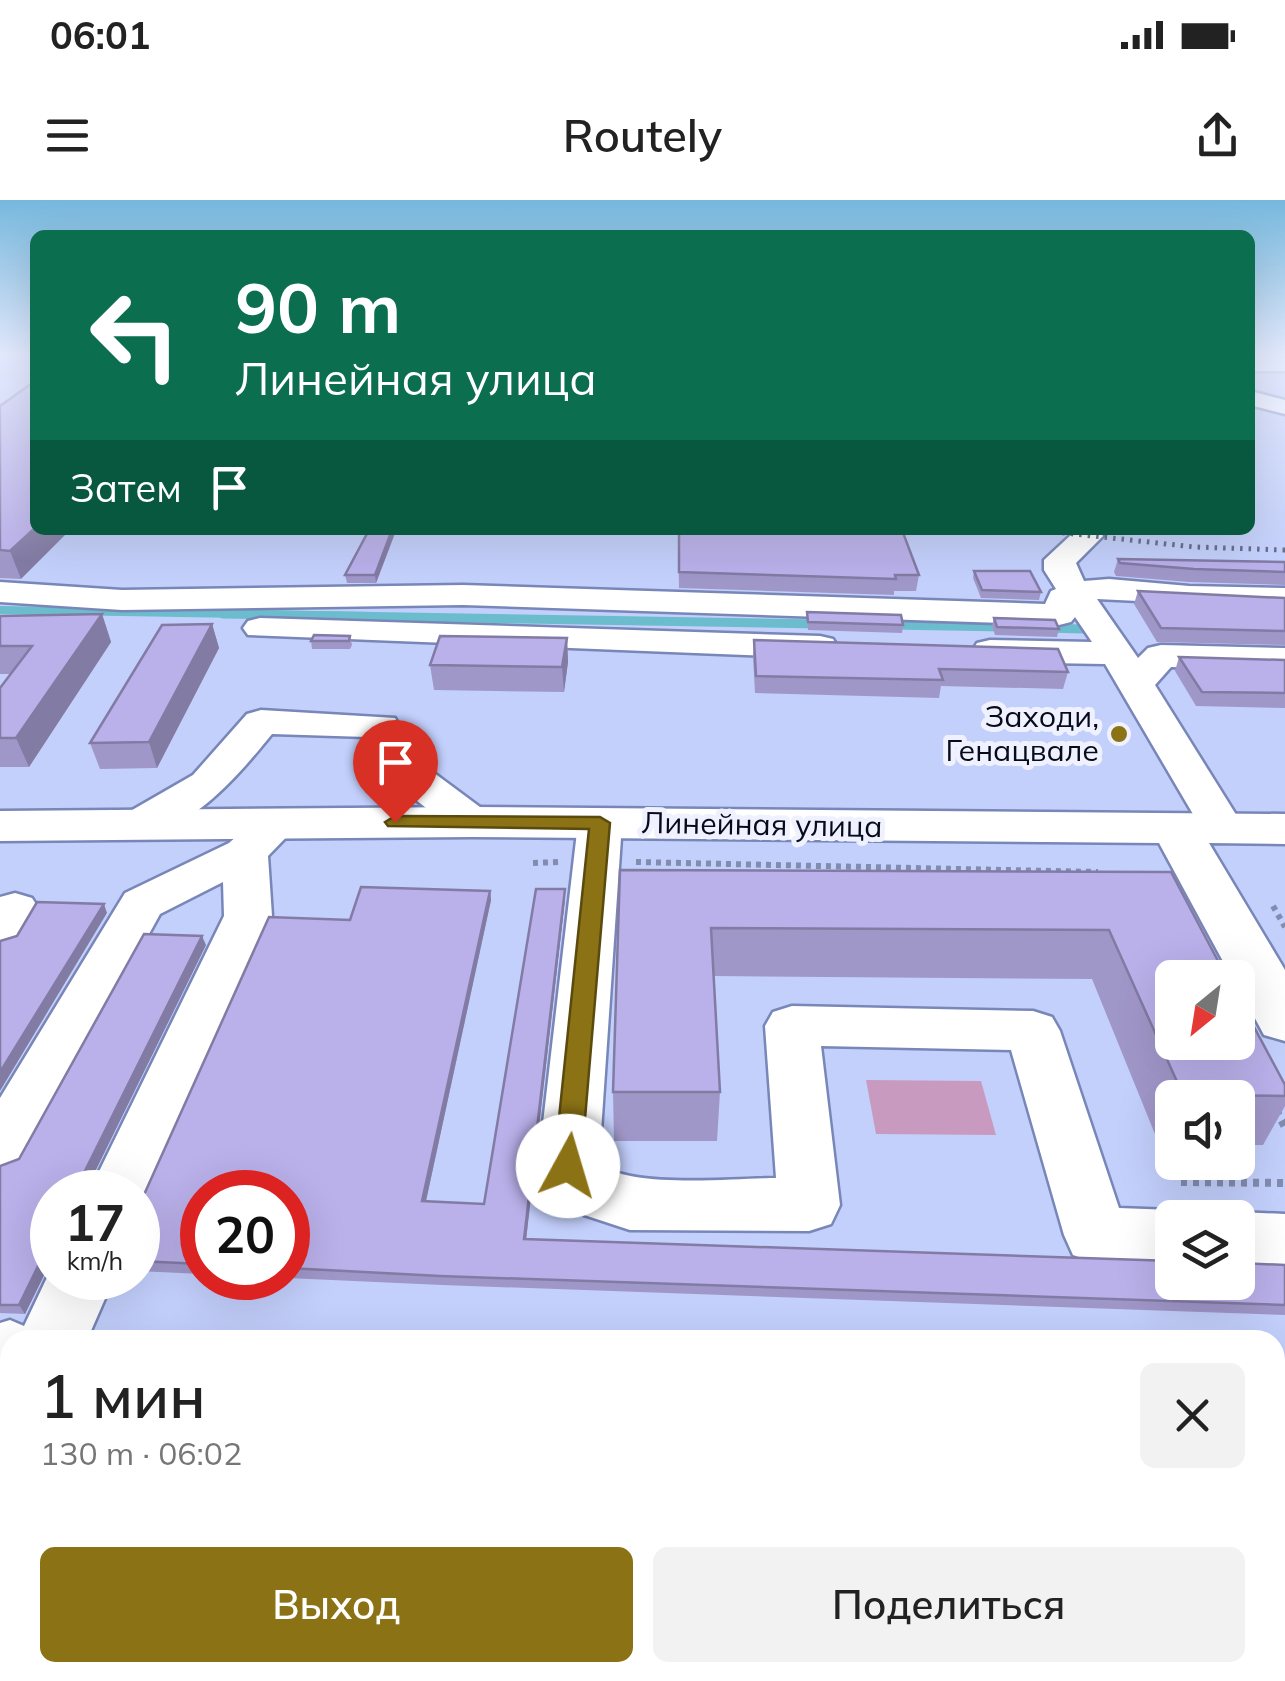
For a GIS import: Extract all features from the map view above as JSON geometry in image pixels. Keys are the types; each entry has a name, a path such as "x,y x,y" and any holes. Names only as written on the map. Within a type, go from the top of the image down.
{"main road":[{"name":"Линейная улица","path":"0,826 143,822 262,837 472,822 598,842 1285,829"},
{"path":"1199,829 1280,1004"}],"street":[{"path":"1087,535 1060,560 1060,570 1070,594 1126,668 1199,829"},
{"path":"852,595 1070,594 1110,588 1185,596 1285,598"},
{"path":"0,592 122,600 463,594 1058,615 1070,594"},
{"path":"39,629 256,628 855,648"},
{"path":"952,650 1126,668 1162,656 1285,659"},
{"path":"143,822 208,784 261,722 381,726 405,771 472,822"},
{"path":"0,1150 142,904 262,837"},
{"path":"130,1170 248,916 262,837"},
{"path":"598,842 568,1166 585,1190 630,1204 810,1205 792,1026 1033,1032 1096,1235 1155,1237"},
{"path":"1255,1241 1285,1242"},
{"path":"57,1330 71,1300"}],"path":[{"path":"532,863 598,842 1100,872"},
{"path":"1266,1093 1285,1127"},
{"path":"1181,1182 1285,1183"}],"shaded area":[{"path":"866,1080 981,1081 996,1135 876,1134"}],"building":[{"path":"0,423 30,423 30,533 10,551 0,550"},
{"path":"366,535 390,535 375,575 345,575"},
{"path":"679,535 904,535 919,575 895,575 896,579 679,572"},
{"path":"1118,559 1285,562 1285,572 1194,569 1120,563"},
{"path":"974,571 1030,571 1041,592 982,590"},
{"path":"1138,591 1285,598 1285,631 1161,628"},
{"path":"807,612 901,615 903,625 808,622"},
{"path":"102,614 16,738 0,738 0,688 32,646 0,646 0,616"},
{"path":"994,618 1055,620 1059,629 997,627"},
{"path":"212,624 149,742 90,743 162,625"},
{"path":"314,635 350,636 349,641 311,641"},
{"path":"440,636 567,638 562,667 430,665"},
{"path":"754,640 1058,649 1068,672 939,669 943,680 756,676"},
{"path":"1179,657 1285,660 1285,693 1202,692"},
{"path":"620,870 1171,872 1217,960 1155,960 1155,1033 1109,930 711,928 720,1092 613,1092"},
{"path":"361,887 490,891 422,1201 484,1204 536,889 565,889 524,1239 1155,1260 1155,1300 1255,1300 1255,1264 1285,1265 1285,1305 310,1269 310,1170 180,1170 180,1263 160,1262 160,1170 155,1170 269,917 350,920"},
{"path":"37,902 104,904 0,1072 0,941 17,936"},
{"path":"144,934 202,936 85,1170 30,1170 30,1283 19,1305 0,1305 0,1166 19,1159"},
{"path":"1255,1029 1285,1085 1285,1096 1255,1096 1255,1080 1176,1080 1167,1060 1255,1060"}],"waterway":[{"path":"0,610 370,616"},
{"path":"223,614 821,624"},
{"path":"889,625 1006,627"},
{"path":"1044,628 1083,629"}],"railway":[{"path":"1083,535 1195,547 1285,550"}],"place":[{"name":"Заходи, Генацвале","path":"1119,734"}],"route":[{"path":"395,822 600,823 568,1166"}]}
